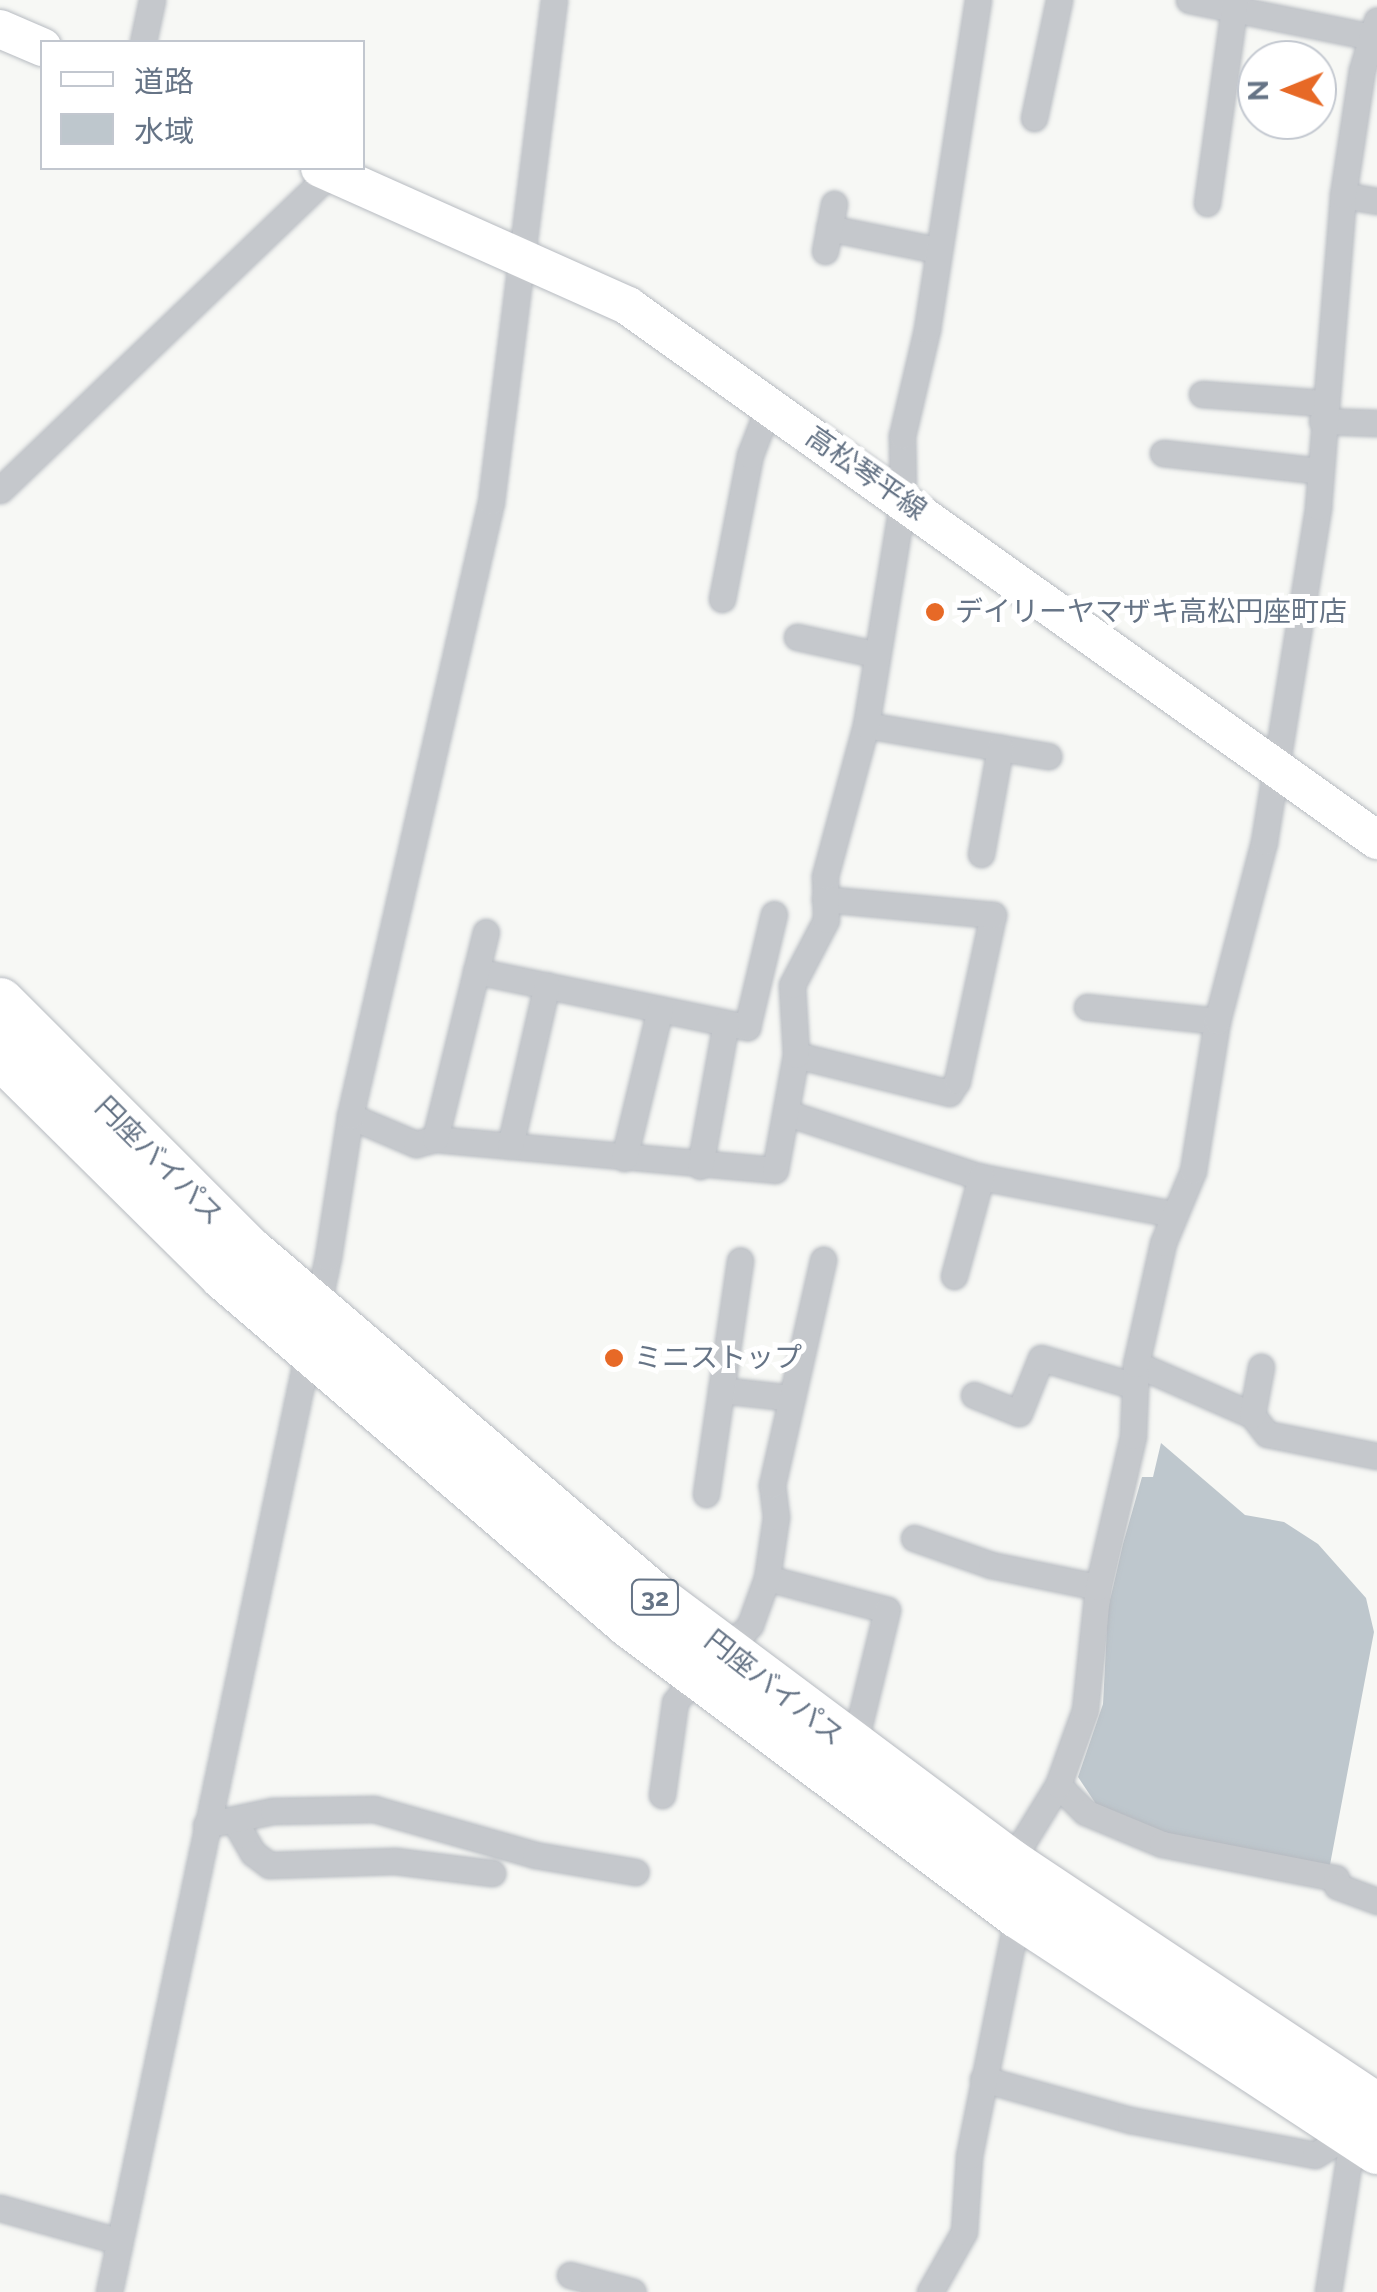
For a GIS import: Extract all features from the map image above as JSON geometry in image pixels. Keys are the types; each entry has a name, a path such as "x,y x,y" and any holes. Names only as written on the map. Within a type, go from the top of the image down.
{"highway":[{"name":"円座バイパス","path":"0,1002 312,1330"},
{"name":"円座バイパス","path":"0,1054 312,1330 1018,1914 1369,2124"},
{"name":"円座バイパス","path":"711,1663 853,1749 1369,2124"}],"main road":[{"path":"0,29 40,47"},
{"name":"高松琴平線","path":"326,170 525,256 628,306 1377,840"}],"street":[{"path":"143,40 152,0"},
{"path":"108,2292 312,1330 350,1116 491,502 525,256 554,0"},
{"path":"350,1116 416,1144 435,1139 775,1170 796,1055 792,984 826,920 825,876 866,725 874,654 903,499 902,436 978,0"},
{"path":"1034,118 1059,0"},
{"path":"930,2292 964,2232 984,2079 1018,1914 1010,1863 1058,1785 1086,1710 1098,1588 1132,1436 1136,1375 1173,1214 1193,1171 1217,1022 1252,902 1277,766 1320,471 1323,412 1339,307 1344,195 1376,32 1189,0"},
{"path":"1207,204 1234,5"},
{"path":"0,490 326,170"},
{"path":"1344,195 1377,201"},
{"path":"830,228 937,250"},
{"path":"1202,394 1377,424"},
{"path":"722,599 750,455 769,406"},
{"path":"1163,453 1320,471"},
{"path":"797,636 874,654"},
{"path":"866,725 1048,756"},
{"path":"981,854 1000,748"},
{"path":"796,1055 948,1093 957,1081 992,915 825,898"},
{"path":"476,970 746,1027 774,914"},
{"path":"435,1139 486,932"},
{"path":"510,1146 547,985"},
{"path":"1087,1008 1217,1022"},
{"path":"624,1158 660,1009"},
{"path":"700,1166 726,1022"},
{"path":"786,1114 981,1177 1173,1214"},
{"path":"954,1276 981,1177"},
{"path":"706,1494 740,1260"},
{"path":"662,1795 675,1702 750,1625 767,1578 776,1517 772,1485 823,1260"},
{"path":"974,1394 1019,1413 1041,1358 1136,1375 1252,1415 1267,1434 1377,1456"},
{"path":"1252,1415 1261,1367"},
{"path":"722,1390 792,1398"},
{"path":"914,1538 991,1565 1098,1588"},
{"path":"767,1578 887,1610 853,1749"},
{"path":"1058,1785 1085,1812 1162,1844 1336,1878 1337,1886 1377,1901"},
{"path":"206,1825 274,1811 374,1809 535,1854 636,1872"},
{"path":"234,1820 253,1853 269,1865 395,1861 492,1872"},
{"path":"984,2079 1130,2120 1315,2155 1369,2124"},
{"path":"1328,2292 1369,2124"},
{"path":"0,2208 118,2242"},
{"path":"570,2275 633,2292"}],"water":[{"path":"1161,1443 1245,1515 1284,1522 1318,1544 1366,1598 1374,1632 1329,1870 1181,1842 1096,1804 1078,1777 1103,1704 1108,1609 1123,1544 1142,1477 1153,1477"}],"place":[{"name":"デイリーヤマザキ高松円座町店","path":"935,612"},
{"name":"ミニストップ","path":"614,1358"}]}
